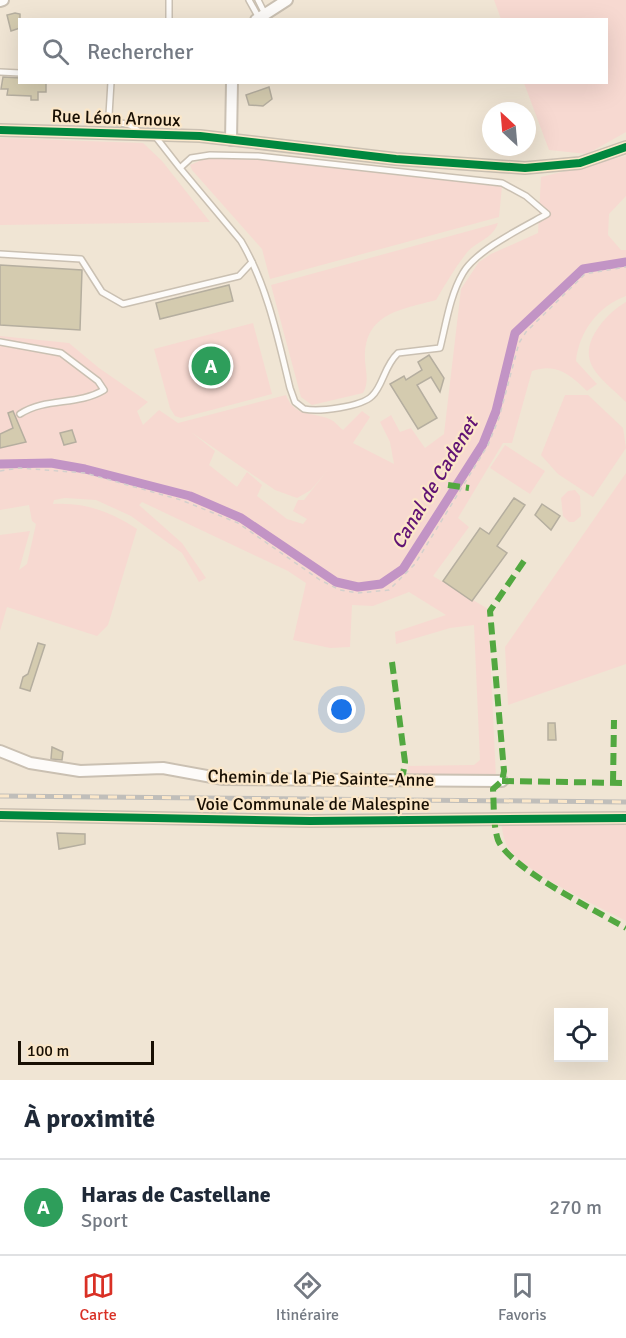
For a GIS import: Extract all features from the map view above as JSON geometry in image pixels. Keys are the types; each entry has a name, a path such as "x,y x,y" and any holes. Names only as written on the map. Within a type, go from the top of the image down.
{"street":[{"path":"260,17 287,0"},
{"path":"231,140 232,84"},
{"name":"Rue Léon Arnoux","path":"0,130 142,134 231,140 396,159 525,168 580,163 626,147"},
{"name":"Chemin de la Pie Sainte-Anne","path":"0,751 30,763 80,771 163,768 223,779 502,781"},
{"name":"Voie Communale de Malespine","path":"0,815 310,821 626,818"}],"lane":[{"path":"169,0 169,18"},
{"path":"249,0 260,17"},
{"path":"258,0 260,17"},
{"path":"0,72 18,73"},
{"path":"111,84 109,115 112,121 130,124 142,134"},
{"path":"154,135 180,168 241,241 266,297 293,397 304,410 329,410 373,396 383,372 398,353 440,348 453,297 464,271 490,247 547,214 526,196 502,183 258,156 191,158 180,168"},
{"path":"0,254 81,259 102,292 123,304 239,276 252,262"},
{"path":"0,342 61,353 104,390 93,397 38,404 20,414"}],"path":[{"path":"0,471 19,468 85,473 181,500 238,523 320,580 340,590 358,593 389,590 415,564 488,445 499,418 519,343 526,332 585,274 626,267"}],"shaded area":[{"path":"494,0 626,0 626,132 587,154 549,150 536,115 536,102 531,102 524,84 608,84 608,18 501,18"},
{"path":"0,138 143,143 162,161 210,222 0,225"},
{"path":"626,156 626,196 609,214 608,235 621,250 626,250 626,296 616,300 599,313 581,340 576,361 597,384 587,391 568,375 556,369 532,371 512,443 503,443 458,518 469,527 433,576 488,609 496,778 408,777 408,766 474,765 480,760 474,625 450,628 396,644 395,632 446,615 409,592 373,606 352,605 350,647 330,648 293,640 306,583 288,571 142,502 139,505 182,543 206,578 199,582 182,553 131,516 96,500 65,498 54,500 53,504 97,509 137,529 108,625 97,636 7,607 0,631 0,535 30,531 19,570 27,564 36,524 32,521 29,505 0,510 0,336 69,343 99,368 148,402 137,411 143,425 159,410 178,423 286,395 293,407 329,419 343,430 362,411 370,417 353,443 394,464 390,442 380,422 391,415 400,432 411,428 425,448 444,434 461,289 479,262 491,254 538,233 541,177","holes":["191,432 275,490 297,498 311,490 327,471 304,500 298,500 293,511 307,519 303,524 287,519 257,496 262,485 247,472 237,487 209,465 215,451"]},
{"path":"204,159 256,159 502,186 499,217 270,279 262,249 192,170 190,165"},
{"path":"498,223 488,237 469,250 436,300 397,311 377,323 366,345 367,381 363,393 312,405 301,397 271,285"},
{"path":"626,302 626,402 594,369 589,351 591,340 601,324 614,310"},
{"path":"253,323 272,394 181,418 175,416 170,408 154,349"},
{"path":"565,395 588,395 623,428 626,448 593,497 558,474 541,455"},
{"path":"505,445 545,471 530,494 490,468"},
{"path":"626,473 626,664 508,705 505,647"},
{"path":"575,490 580,496 581,516 574,522 569,522 563,516 561,498 568,491"},
{"path":"501,823 626,824 626,921 566,890 522,862 507,846"}],"building":[{"path":"20,14 18,29 11,31 7,15"},
{"path":"3,77 18,78 18,84 46,84 46,92 38,92 38,100 31,100 31,96 7,95 8,89 1,89"},
{"path":"269,87 272,99 263,106 249,105 246,95"},
{"path":"0,265 82,270 80,330 0,325"},
{"path":"229,285 233,301 160,319 156,303"},
{"path":"429,355 444,378 440,392 431,377 417,385 437,418 418,429 390,384 404,376 406,380 422,370 418,362"},
{"path":"13,411 26,442 0,448 0,434 13,428 8,413"},
{"path":"72,430 76,442 64,445 60,433"},
{"path":"514,498 525,505 497,546 507,553 472,601 443,581 480,528 489,534"},
{"path":"542,504 560,516 551,530 535,515"},
{"path":"38,643 45,645 30,691 20,688 23,677 28,674"},
{"path":"548,723 555,723 556,740 548,740"},
{"path":"52,747 63,752 62,760 51,759"},
{"path":"57,833 85,834 85,844 59,849"}],"waterway":[{"name":"Canal de Cadenet","path":"0,464 51,463 85,469 190,496 241,518 336,582 358,587 381,584 403,569 483,444 496,411 515,333 583,269 626,262"}],"railway":[{"path":"0,796 626,802"}],"marked path":[{"path":"448,485 469,488"},
{"path":"524,561 490,611 504,771 502,781 493,789 496,834 506,851 519,864 626,928"},
{"path":"392,662 405,762 402,780"},
{"path":"613,783 614,720"},
{"path":"502,781 626,783"}],"cycle path":[{"path":"0,130 200,136 396,159 525,168 580,163 626,147"},
{"path":"0,815 310,821 626,818"}],"place":[{"name":"Haras de Castellane","path":"211,366"}]}
